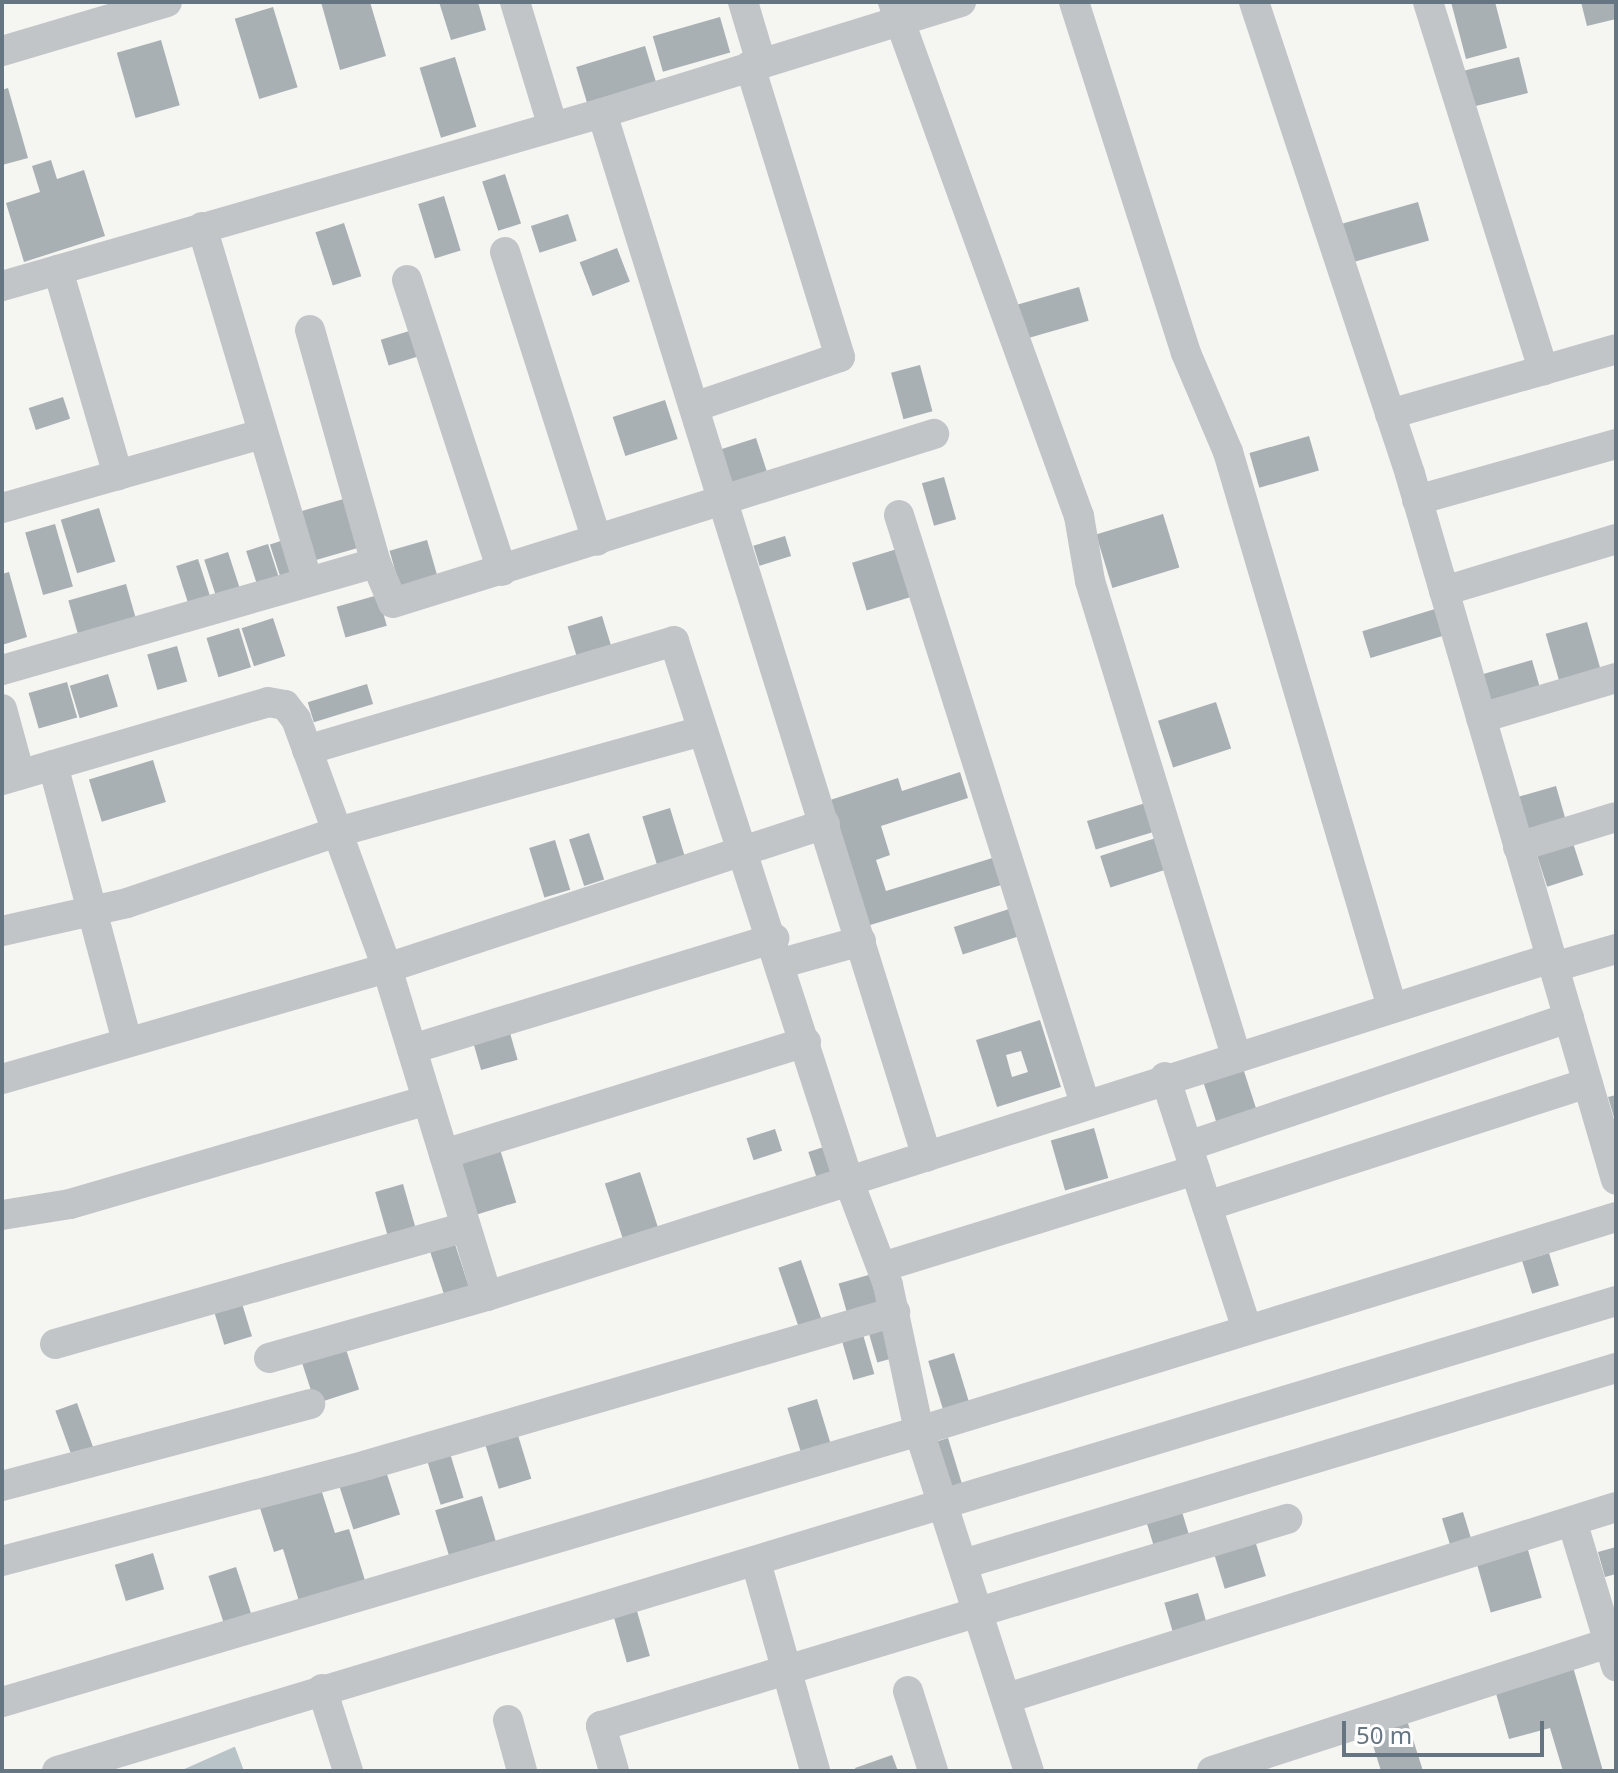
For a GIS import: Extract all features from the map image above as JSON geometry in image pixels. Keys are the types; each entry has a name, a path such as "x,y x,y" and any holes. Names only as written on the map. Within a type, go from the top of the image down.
{"street":[{"path":"2,51 167,2"},
{"path":"515,2 552,124"},
{"path":"697,406 840,357 756,64 743,2"},
{"path":"2,286 552,124 602,113 756,64 896,12 961,2"},
{"path":"1074,2 1186,353 1228,452 1392,1007"},
{"path":"1254,2 1417,500 1569,1018 1598,1088 1616,1180"},
{"path":"1428,2 1543,370"},
{"path":"896,12 1079,516 1090,581 1236,1055"},
{"path":"602,113 697,406 927,1157"},
{"path":"202,227 308,582"},
{"path":"505,252 597,541"},
{"path":"58,270 118,475"},
{"path":"407,280 502,571"},
{"path":"310,330 376,563 393,603 934,434"},
{"path":"1390,414 1616,349"},
{"path":"2,508 262,434"},
{"path":"1417,500 1616,444"},
{"path":"899,515 1085,1104"},
{"path":"1444,591 1616,539"},
{"path":"2,670 376,563"},
{"path":"307,750 674,641 701,731 778,950 848,1179 882,1267 895,1312 919,1431 981,1611 1029,1771"},
{"path":"1481,718 1616,678"},
{"path":"2,709 11,778 268,702 285,705 296,719 334,833 387,968 487,1296"},
{"path":"2,931 92,911 334,833 701,731"},
{"path":"53,765 127,1041"},
{"path":"1518,847 1616,817"},
{"path":"2,1079 387,968 743,848 825,824"},
{"path":"412,1049 778,950 861,941"},
{"path":"269,1358 487,1296 1392,1007 1552,963 1616,949"},
{"path":"882,1267 1192,1158 1569,1018"},
{"path":"444,1154 806,1042"},
{"path":"1165,1077 1247,1329"},
{"path":"1207,1206 1598,1088"},
{"path":"2,1215 70,1204 427,1100"},
{"path":"2,1702 919,1431 1616,1217"},
{"path":"55,1344 465,1227"},
{"path":"57,1771 322,1689 944,1507 1616,1301"},
{"path":"2,1561 367,1465 895,1312"},
{"path":"963,1564 1616,1368"},
{"path":"2,1486 310,1404"},
{"path":"1007,1698 1616,1507"},
{"path":"614,1771 601,1726 1287,1519"},
{"path":"1212,1771 1612,1654 1572,1521"},
{"path":"756,1562 815,1771"},
{"path":"322,1689 348,1771"},
{"path":"908,1691 933,1771"},
{"path":"508,1720 522,1771"}],"shaded area":[{"path":"234,1747 244,1771 180,1771"}],"building":[{"path":"321,2 370,2 386,56 340,70"},
{"path":"439,2 478,2 486,30 451,40"},
{"path":"1451,2 1495,2 1507,48 1466,59"},
{"path":"1581,2 1616,2 1616,19 1587,26"},
{"path":"273,7 298,87 259,99 235,19"},
{"path":"720,17 730,53 663,72 653,36"},
{"path":"161,40 180,105 136,118 117,53"},
{"path":"645,46 656,81 587,102 576,67"},
{"path":"455,57 476,127 441,138 420,68"},
{"path":"1519,57 1528,93 1470,107 1461,72"},
{"path":"8,88 28,158 2,165 2,90"},
{"path":"51,160 57,179 84,170 105,236 24,262 6,203 40,192 32,166"},
{"path":"505,174 521,223 498,231 482,181"},
{"path":"444,196 461,251 435,258 418,204"},
{"path":"1418,202 1429,240 1352,263 1341,224"},
{"path":"568,214 577,241 540,253 531,226"},
{"path":"344,223 361,276 333,286 315,232"},
{"path":"617,248 630,282 593,296 580,262"},
{"path":"1079,287 1089,321 1022,340 1013,306"},
{"path":"419,328 427,354 389,366 381,340"},
{"path":"920,365 932,411 903,419 891,373"},
{"path":"63,397 70,419 36,430 29,408"},
{"path":"665,400 678,439 625,456 613,417"},
{"path":"1309,436 1319,471 1259,488 1249,453"},
{"path":"756,438 769,479 731,491 718,450"},
{"path":"944,477 956,519 934,526 922,483"},
{"path":"354,496 368,545 315,560 301,511"},
{"path":"99,508 115,562 77,573 61,520"},
{"path":"1163,514 1179,568 1112,588 1096,534"},
{"path":"55,524 73,586 43,595 25,533"},
{"path":"785,536 791,556 760,566 753,546"},
{"path":"287,539 299,576 282,582 270,545"},
{"path":"427,540 439,582 402,593 390,551"},
{"path":"268,544 281,585 259,592 246,551"},
{"path":"897,549 912,597 867,611 852,563"},
{"path":"228,552 241,592 217,600 204,560"},
{"path":"198,559 212,602 190,609 176,566"},
{"path":"9,572 27,637 2,645 2,574"},
{"path":"126,584 137,623 80,640 68,601"},
{"path":"378,595 387,626 345,638 337,607"},
{"path":"1435,609 1443,636 1371,658 1362,631"},
{"path":"602,616 614,655 580,666 568,627"},
{"path":"273,618 285,656 254,666 242,628"},
{"path":"1587,622 1603,678 1562,690 1546,634"},
{"path":"239,628 251,667 218,677 206,638"},
{"path":"177,646 187,682 157,690 147,655"},
{"path":"1532,660 1542,695 1488,710 1478,675"},
{"path":"108,674 118,707 80,718 70,686"},
{"path":"67,682 77,718 39,729 29,693"},
{"path":"367,684 373,704 314,722 308,702"},
{"path":"1216,702 1231,749 1173,767 1158,721"},
{"path":"153,760 166,802 102,822 89,780"},
{"path":"960,772 968,798 881,826 890,855 876,860 886,891 1002,855 1011,882 867,926 824,802 898,778 902,791"},
{"path":"1556,786 1568,829 1530,840 1518,797"},
{"path":"1152,801 1161,830 1096,850 1087,821"},
{"path":"670,808 685,859 658,867 642,816"},
{"path":"589,833 604,880 584,886 569,839"},
{"path":"1162,836 1172,867 1110,887 1100,856"},
{"path":"1571,837 1583,875 1547,887 1535,849"},
{"path":"555,840 570,890 544,898 529,848"},
{"path":"1009,909 1018,937 963,955 954,927"},
{"path":"1040,1020 1061,1087 997,1107 976,1040","holes":["1021,1051 1028,1072 1012,1077 1006,1055"]},
{"path":"508,1026 518,1060 481,1070 471,1036"},
{"path":"1240,1059 1259,1116 1219,1129 1200,1072"},
{"path":"1616,1095 1616,1121 1615,1121 1608,1097"},
{"path":"1094,1128 1108,1178 1065,1190 1051,1140"},
{"path":"775,1129 782,1151 754,1160 746,1138"},
{"path":"833,1144 841,1169 816,1177 808,1152"},
{"path":"499,1146 516,1202 467,1218 449,1161"},
{"path":"640,1172 658,1227 623,1239 605,1183"},
{"path":"403,1184 418,1235 390,1243 375,1192"},
{"path":"453,1238 472,1295 447,1303 428,1246"},
{"path":"1549,1253 1559,1286 1532,1294 1522,1261"},
{"path":"801,1260 821,1319 798,1326 778,1268"},
{"path":"879,1272 889,1307 849,1318 839,1284"},
{"path":"240,1297 252,1336 224,1345 212,1305"},
{"path":"891,1316 902,1355 877,1363 866,1323"},
{"path":"860,1324 874,1374 853,1380 839,1330"},
{"path":"343,1340 359,1389 315,1404 299,1354"},
{"path":"954,1353 971,1408 945,1415 928,1361"},
{"path":"817,1399 833,1451 803,1460 787,1408"},
{"path":"77,1403 96,1456 75,1463 55,1411"},
{"path":"517,1432 531,1479 499,1489 484,1442"},
{"path":"948,1438 964,1490 944,1496 928,1444"},
{"path":"449,1450 464,1498 441,1505 426,1457"},
{"path":"384,1465 400,1514 353,1530 337,1480"},
{"path":"320,1486 335,1533 349,1529 368,1590 302,1611 283,1549 274,1552 259,1505"},
{"path":"482,1496 499,1551 452,1566 435,1510"},
{"path":"1179,1502 1191,1542 1156,1553 1144,1513"},
{"path":"1463,1512 1474,1547 1453,1554 1442,1518"},
{"path":"1253,1534 1266,1576 1225,1589 1212,1547"},
{"path":"1526,1543 1542,1598 1491,1612 1475,1558"},
{"path":"1616,1547 1616,1574 1605,1577 1598,1552"},
{"path":"153,1553 164,1589 126,1601 115,1565"},
{"path":"236,1567 254,1622 226,1631 208,1576"},
{"path":"1198,1593 1208,1627 1174,1636 1164,1603"},
{"path":"635,1604 650,1656 627,1663 612,1611"},
{"path":"1571,1660 1603,1771 1563,1771 1550,1728 1509,1739 1493,1683"},
{"path":"1406,1717 1423,1771 1381,1771 1368,1729"},
{"path":"892,1755 898,1771 856,1771 855,1768"}]}
